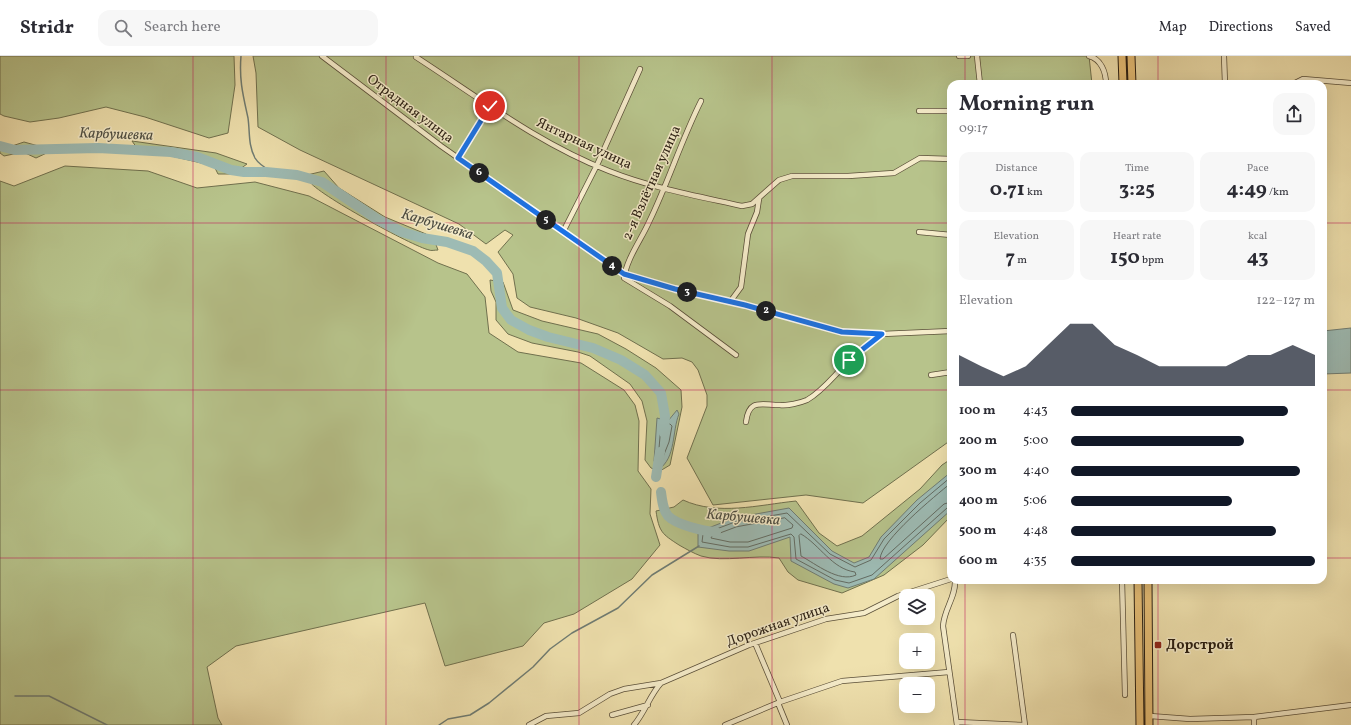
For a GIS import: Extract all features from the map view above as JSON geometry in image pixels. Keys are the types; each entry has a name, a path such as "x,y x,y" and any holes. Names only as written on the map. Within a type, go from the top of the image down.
{"main road":[{"path":"1122,56 1123,80"},
{"path":"1131,56 1132,80"},
{"path":"1138,584 1140,725"},
{"path":"1148,584 1149,725"}],"street":[{"name":"Отрадная улица","path":"322,56 374,97 458,158 624,274 675,289 842,332 882,334 947,331"},
{"path":"959,56 968,56"},
{"path":"977,56 980,80"},
{"path":"1089,56 1095,58 1102,67 1105,80"},
{"path":"1224,56 1225,80"},
{"name":"Янтарная улица","path":"416,57 528,130 608,171 663,190 742,206 752,204 759,199"},
{"path":"564,232 597,165 640,69"},
{"path":"1301,80 1315,80"},
{"path":"1327,81 1351,83"},
{"path":"458,158 494,98"},
{"name":"2-я Взлётная улица","path":"624,274 663,190 681,143 701,102"},
{"path":"919,111 947,111"},
{"path":"730,302 741,286 748,234 759,199 779,180 792,176 848,176 894,172 920,158 947,159"},
{"path":"919,232 947,235"},
{"path":"624,274 624,278 670,306 736,355"},
{"path":"746,422 747,411 755,404 780,406 806,400 830,382 849,360 882,334"},
{"path":"931,375 947,373"},
{"name":"Дорожная улица","path":"529,725 546,716 579,713 610,694 624,688 661,683 755,643 826,619 864,613 898,596 947,580"},
{"path":"955,584 954,594 945,611 943,626 957,724 1024,725 1013,635"},
{"path":"1122,584 1125,695"},
{"path":"755,643 787,725"},
{"path":"725,725 779,702 842,681 949,672"},
{"path":"634,725 648,705 656,688 661,683"},
{"path":"612,715 648,705"},
{"path":"1150,716 1190,719 1254,717 1351,706"},
{"path":"1254,717 1254,725"}],"green space":[{"path":"0,56 234,56 235,85 228,133 209,138 145,117 106,107 59,118 30,122 4,116 0,114"},
{"path":"253,56 1089,56 1092,80 947,80 947,443 863,503 806,495 713,505 687,458 707,406 707,395 698,370 692,362 682,358 663,359 618,333 576,318 530,307 517,298 513,274 498,252 513,235 505,230 486,244 459,224 300,150 258,127 256,73"},
{"path":"132,141 216,153 247,164 233,174 218,174 214,166 137,148"},
{"path":"24,142 53,150 36,158 23,152 4,156 0,153 0,143 6,148"},
{"path":"65,166 148,171 197,188 255,182 309,196 438,263 467,274 485,297 489,333 518,352 581,363 624,390 635,405 639,421 638,471 651,489 650,514 660,545 632,579 574,614 544,623 523,646 445,666 425,603 236,646 207,667 218,718 222,725 0,725 0,181 14,186"},
{"path":"324,171 339,188 385,217 426,234 435,242 438,250 430,250 404,239 366,219 316,188 309,181 307,175"},
{"path":"490,280 503,282 513,310 542,321 598,334 626,349 656,368 681,390 682,407 670,465 660,471 651,468 645,460 647,421 642,401 630,384 590,356 578,352 532,343 508,334 496,320 496,302 491,291"},
{"path":"947,462 947,520 923,545 884,575 842,593 798,580 788,572 779,558 760,557 720,559 698,555 679,545 665,535 658,524 656,511 674,507 683,500 696,505 724,508 753,507 796,501 819,533 837,546 862,536 920,489 942,465"}],"water":[{"path":"1351,328 1351,373 1327,374 1327,331"},
{"path":"677,410 679,414 671,451 664,464 659,469 654,461 657,418 668,421"},
{"path":"947,475 947,514 874,579 848,588 834,584 791,561 790,537 749,551 729,551 698,547 698,532 734,518 789,508 832,551 854,563 869,557 881,537 917,500"}],"waterway":[{"path":"241,56 241,80 248,118 251,148 259,163 274,173"},
{"name":"Карбушевка","path":"0,146 15,150 98,148 171,152 197,157 231,170 297,175 322,182 377,219 402,232 422,238 447,242 473,251 486,261 497,273 502,308 511,320 529,330 548,337 593,348 621,360 645,375 661,393 665,416 664,433"},
{"name":"Карбушевка","path":"656,477 660,452"},
{"name":"Карбушевка","path":"661,492 665,511 672,519 690,527 716,532"},
{"path":"439,725 448,719 470,715 489,703 533,667 550,649 572,633 618,608 652,575 699,546"},
{"path":"15,696 49,696 107,725"}],"place":[{"name":"Дорстрой","path":"1158,645"}],"route":[{"path":"490,106 458,158 624,274 675,289 745,305 842,332 882,334 849,360"}]}
